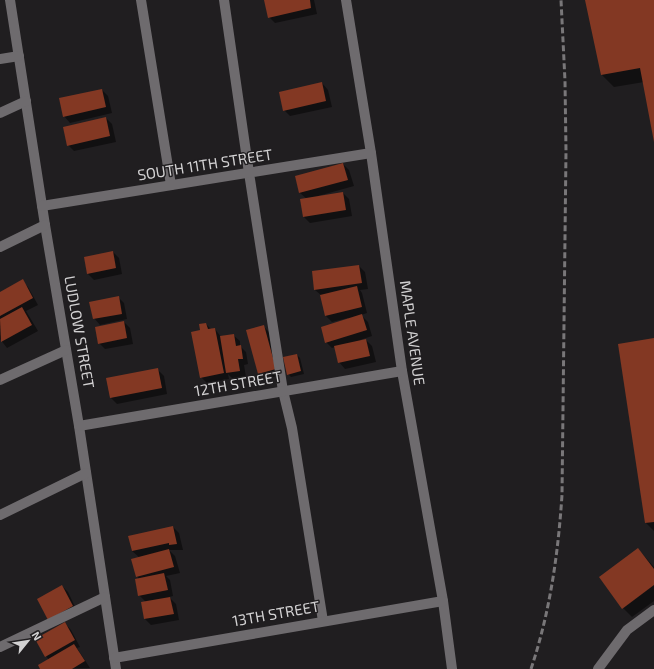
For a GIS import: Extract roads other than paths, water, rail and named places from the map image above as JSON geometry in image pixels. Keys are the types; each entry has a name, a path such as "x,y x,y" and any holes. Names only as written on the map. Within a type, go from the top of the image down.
{"street":[{"name":"LUDLOW STREET","path":"10,0 45,225 80,426 116,669"},
{"path":"141,0 171,185"},
{"path":"224,0 283,391 292,428 323,621"},
{"name":"MAPLE AVENUE","path":"346,0 371,153 402,371 443,600 452,669"},
{"path":"0,59 19,56"},
{"path":"0,113 26,101"},
{"name":"SOUTH 11TH STREET","path":"42,206 371,153"},
{"path":"0,247 45,225"},
{"path":"0,380 66,350"},
{"name":"12TH STREET","path":"80,426 402,371"},
{"path":"0,515 86,473"},
{"path":"0,647 105,597"},
{"name":"13TH STREET","path":"114,658 443,600"},
{"path":"598,669 627,630 654,610"}],"railway":[{"path":"531,669 538,648 552,583 562,495 566,151 565,81 561,0"}]}
